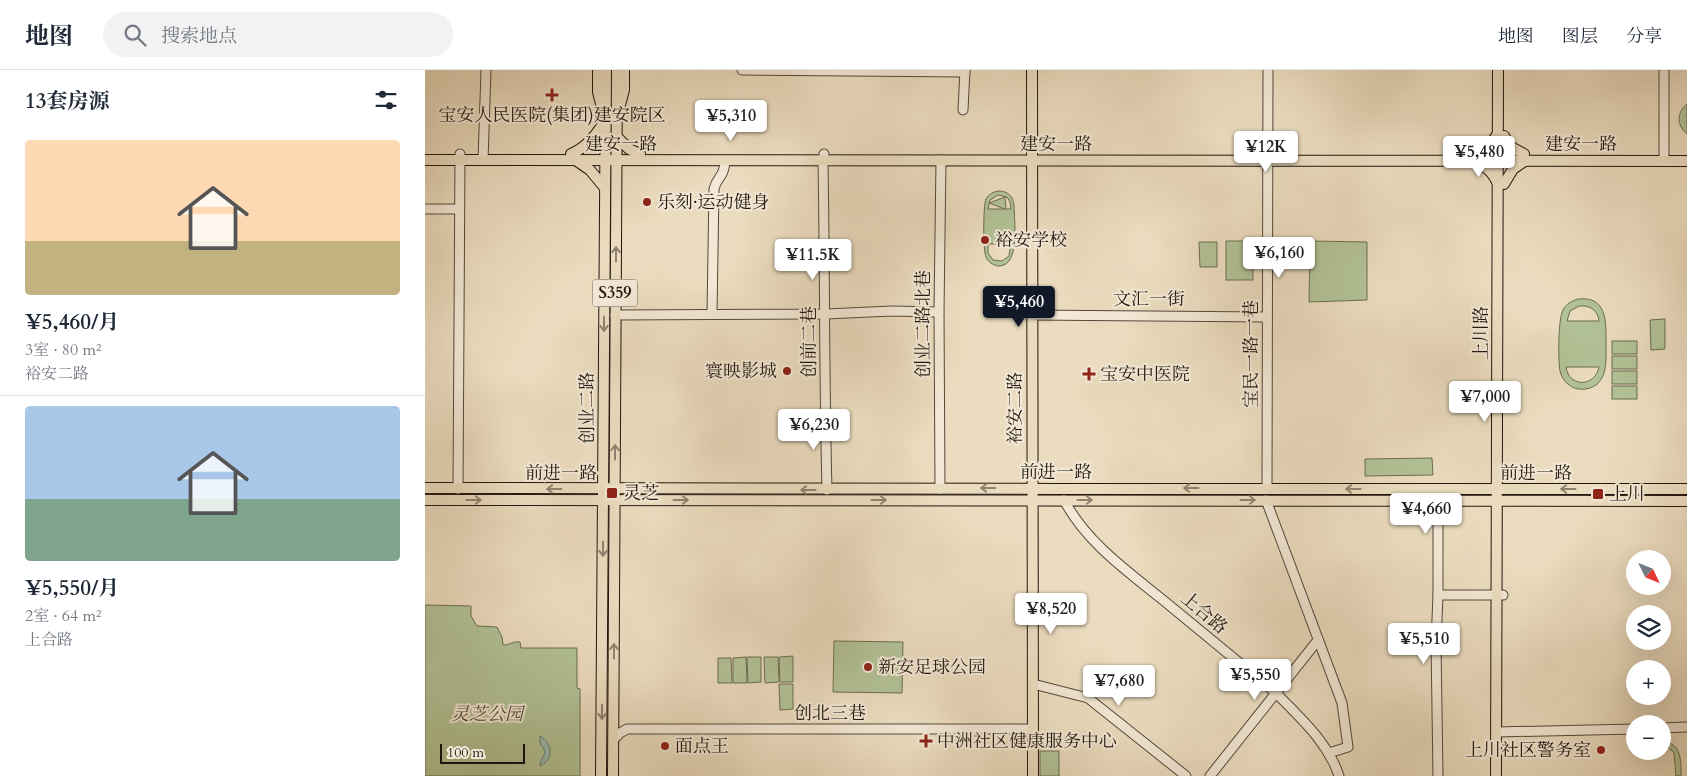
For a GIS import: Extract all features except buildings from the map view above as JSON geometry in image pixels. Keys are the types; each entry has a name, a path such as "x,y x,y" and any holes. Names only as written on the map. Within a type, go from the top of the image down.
{"main road":[{"path":"599,70 598,92 605,120 598,132 573,157 586,167 605,188"},
{"name":"创业二路","path":"606,70 611,86 616,120 613,776"},
{"name":"创业二路","path":"601,776 605,120 611,86 617,70"},
{"path":"616,120 624,90 625,70"},
{"name":"裕安二路","path":"1032,70 1034,157 1034,488 1036,500 1038,776"},
{"name":"裕安二路","path":"1034,157 1037,70"},
{"name":"上川路","path":"1496,776 1499,732 1500,595 1501,135 1498,70"},
{"name":"上川路","path":"1501,135 1504,70"},
{"path":"1501,135 1511,147 1525,157 1501,184 1474,157 1490,146 1501,135"},
{"path":"616,136 638,157 622,169 616,182"},
{"name":"建安一路","path":"425,154 460,157 1664,157 1687,154"},
{"name":"建安一路","path":"425,160 460,157"},
{"name":"建安一路","path":"638,157 725,161 824,157 941,160 1034,157"},
{"name":"建安一路","path":"1664,157 1687,160"},
{"name":"前进一路","path":"425,488 827,490 1034,488 1687,489"},
{"path":"511,500 517,494 513,489"},
{"path":"951,500 957,496 956,492 952,489"},
{"name":"前进一路","path":"425,500 1687,501"},
{"name":"裕安二路","path":"1033,776 1033,729 1036,684"},
{"name":"上川路","path":"1499,732 1502,776"}],"street":[{"path":"483,157 486,70"},
{"path":"742,70 965,71 963,110"},
{"name":"宝民一路一巷","path":"1267,489 1268,70"},
{"path":"1664,70 1664,157"},
{"path":"457,488 460,157"},
{"name":"创前二巷","path":"824,157 827,490"},
{"name":"创业二路北巷","path":"940,489 939,312 941,160"},
{"path":"712,314 713,189 715,183 725,170 725,161"},
{"path":"425,209 459,209"},
{"path":"615,315 939,312"},
{"name":"文汇一街","path":"1034,315 1267,317"},
{"name":"上合路","path":"1064,500 1072,515 1094,541 1126,570 1276,693 1313,732 1329,753 1339,776"},
{"path":"1266,500 1342,703 1349,747 1329,753"},
{"path":"1438,514 1438,595 1435,643 1438,776"},
{"path":"1438,595 1500,595"},
{"path":"1210,776 1319,640"},
{"path":"1036,684 1089,698 1186,776"},
{"path":"613,740 627,729 614,717"},
{"path":"1671,728 1687,727"},
{"path":"1499,732 1626,728"},
{"name":"创北三巷","path":"627,729 1033,729"}],"green space":[{"path":"1687,104 1687,134 1681,127 1679,119 1681,111"},
{"path":"996,191 1007,193 1012,199 1015,231 1015,242 1010,259 1005,264 998,266 987,259 984,238 986,199","holes":["998,195 1007,197 1011,209 1006,209 1005,197 989,203 990,200","989,203 1005,209 988,209","988,244 1011,244 1009,256 1002,261 993,260 988,253"]},
{"path":"1226,241 1253,241 1253,280 1226,280"},
{"path":"1310,241 1367,242 1367,300 1309,302"},
{"path":"1199,242 1217,242 1217,267 1200,267"},
{"path":"1578,299 1588,299 1600,306 1606,326 1605,371 1598,383 1593,387 1583,389 1574,388 1567,383 1561,375 1559,366 1561,315 1569,303","holes":["1579,306 1587,306 1593,309 1599,321 1567,321 1570,311","1566,367 1599,367 1597,374 1593,378 1582,382 1572,379"]},
{"path":"1665,319 1665,349 1651,350 1650,320"},
{"path":"1612,341 1637,341 1637,354 1612,354"},
{"path":"1612,356 1637,356 1637,369 1612,369"},
{"path":"1612,371 1637,371 1637,384 1612,384"},
{"path":"1612,386 1637,386 1637,399 1612,399"},
{"path":"1432,458 1433,475 1365,476 1365,459"},
{"name":"灵芝公园","path":"425,605 471,606 471,616 477,626 497,627 502,637 503,645 520,642 521,648 577,648 577,688 580,689 580,776 425,776"},
{"name":"新安足球公园","path":"834,641 903,642 902,693 833,692"},
{"path":"793,656 793,682 780,682 779,657"},
{"path":"746,657 747,683 733,683 733,658"},
{"path":"747,657 761,657 761,682 748,683"},
{"path":"764,657 778,657 779,682 765,683"},
{"path":"718,658 731,658 732,683 718,683"},
{"path":"779,684 793,684 793,709 780,710"},
{"path":"1671,744 1677,749 1679,754 1681,776 1676,776 1674,753 1671,750"},
{"path":"1040,751 1059,751 1059,776 1040,776"}],"water":[{"path":"540,736 549,747 550,756 540,766 545,751 540,743"}],"place":[{"name":"宝安人民医院(集团)建安院区","path":"552,95"},
{"name":"乐刻·运动健身","path":"647,202"},
{"name":"裕安学校","path":"985,240"},
{"name":"寰映影城","path":"787,371"},
{"name":"宝安中医院","path":"1089,374"},
{"name":"灵芝","path":"612,493"},
{"name":"上川","path":"1598,494"},
{"name":"新安足球公园","path":"868,667"},
{"name":"中洲社区健康服务中心","path":"926,741"},
{"name":"面点王","path":"665,746"},
{"name":"上川社区警务室","path":"1601,750"}]}
